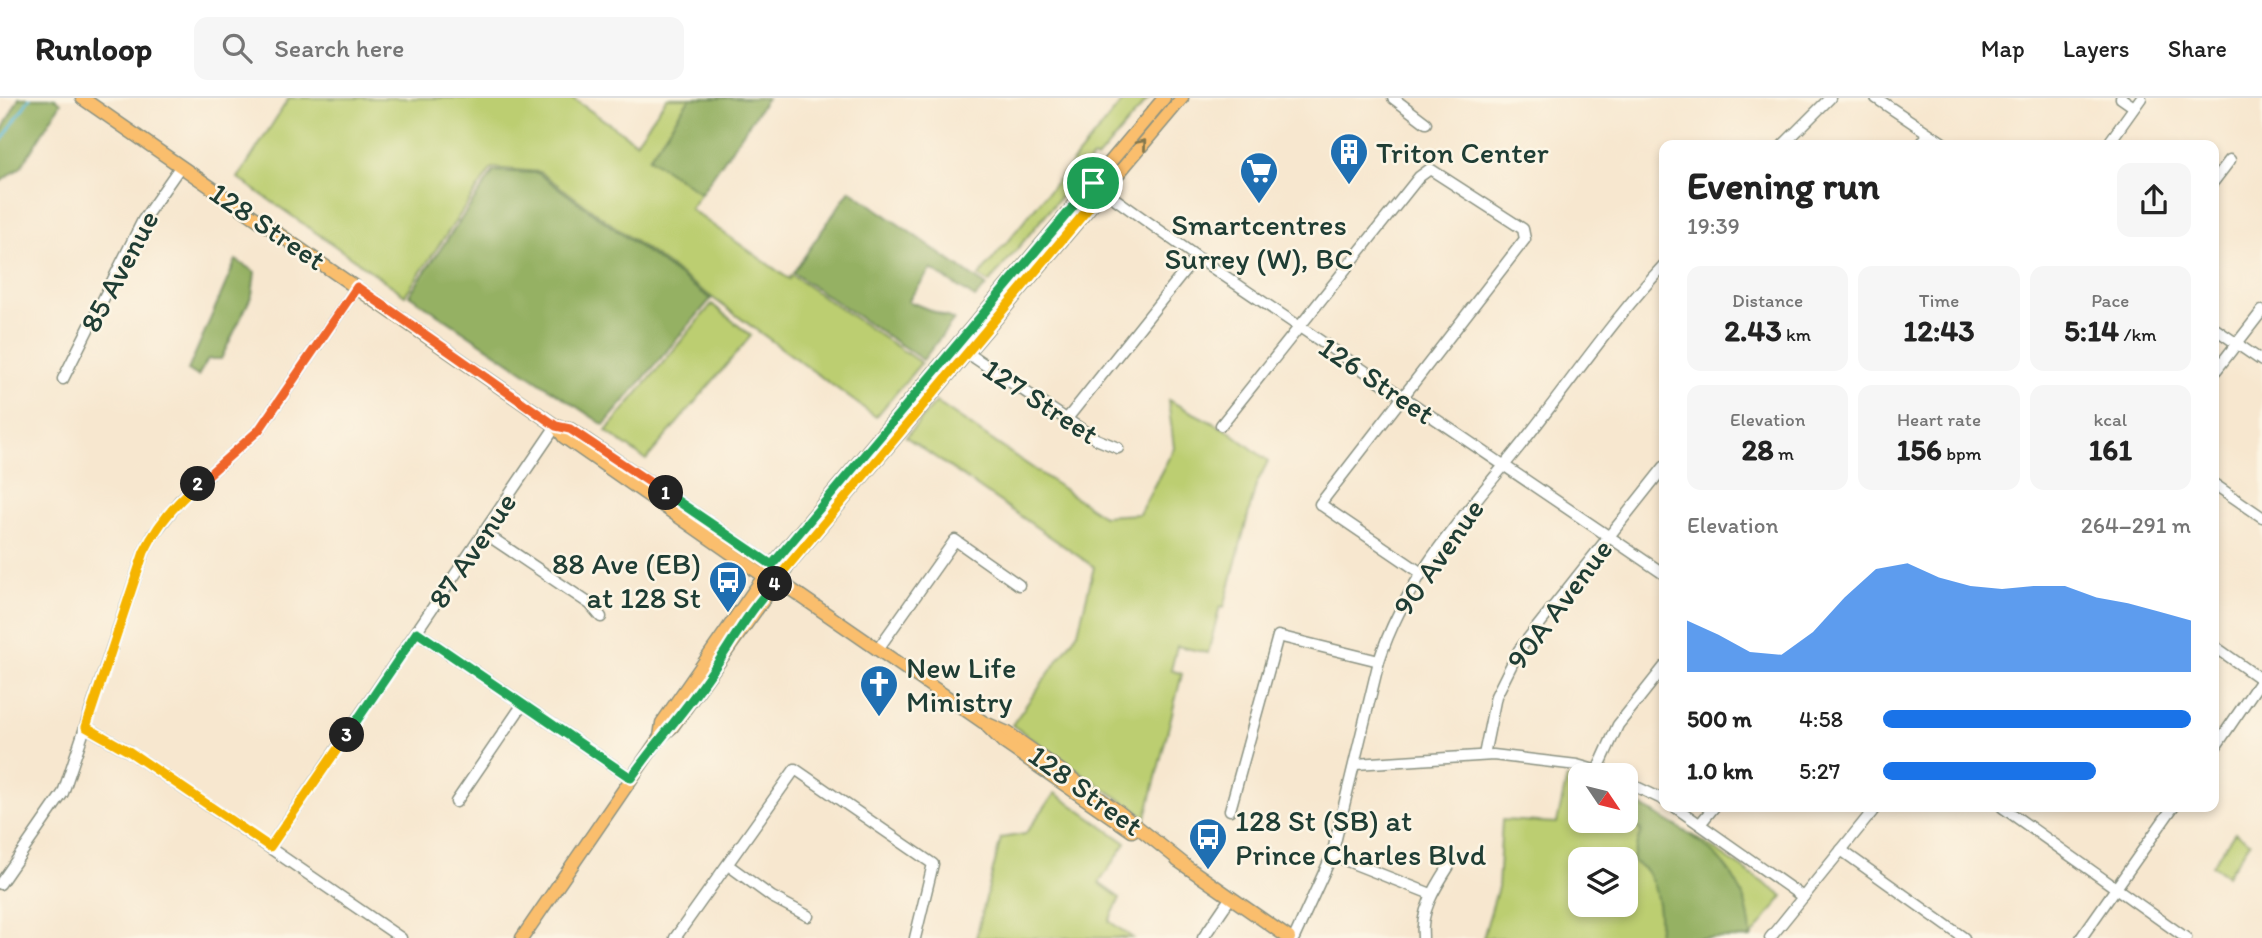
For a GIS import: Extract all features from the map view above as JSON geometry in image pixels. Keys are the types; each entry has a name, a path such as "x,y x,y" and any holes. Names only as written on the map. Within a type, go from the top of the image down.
{"main road":[{"name":"128 Street","path":"82,98 556,426 570,429 789,588 983,722 1003,742 1039,768 1291,938"},
{"path":"773,574 965,352 1098,187 1164,98"},
{"path":"522,938 631,778 660,737 671,727 773,574 1098,187 1182,98"}],"street":[{"path":"1393,98 1426,123"},
{"path":"1788,140 1830,98"},
{"path":"1876,98 1938,140"},
{"path":"2111,140 2137,103 2121,98"},
{"path":"1924,140 1929,134"},
{"path":"2219,174 2230,160"},
{"name":"85 Avenue","path":"63,379 143,220 180,167"},
{"path":"1221,425 1419,177 1430,169 1523,229 1525,239 1320,504 1420,572"},
{"name":"126 Street","path":"1098,187 1196,257 1659,571"},
{"path":"1066,419 1196,257"},
{"name":"90 Avenue","path":"1291,938 1332,855 1356,764 1378,661 1388,632 1420,572 1659,271"},
{"path":"0,884 63,793 144,552 153,535 180,500 259,430 357,287"},
{"path":"2219,367 2262,311"},
{"path":"2219,331 2262,362"},
{"name":"127 Street","path":"965,352 1096,439 1118,448"},
{"name":"87 Avenue","path":"270,847 556,426"},
{"name":"90A Avenue","path":"1484,755 1491,714 1509,668 1659,473"},
{"path":"2219,487 2262,517"},
{"path":"483,532 590,604 601,617"},
{"path":"878,649 954,540 1019,585"},
{"path":"1230,810 1276,631 1378,661"},
{"path":"417,632 631,778"},
{"path":"2219,650 2262,680 2219,742"},
{"path":"1601,763 1618,725 1659,673"},
{"path":"456,802 523,704"},
{"path":"86,727 130,752 401,938"},
{"path":"1356,764 1484,755 1568,764"},
{"path":"675,938 795,769 803,771 933,864 915,938"},
{"path":"1638,788 1659,798"},
{"path":"1682,812 1803,897"},
{"path":"1700,824 1710,812"},
{"path":"1770,938 1872,812"},
{"path":"2018,812 2115,889 2186,938"},
{"path":"2081,938 2169,812"},
{"path":"1841,850 1964,938"},
{"path":"1332,855 1431,894"},
{"path":"728,865 772,897 808,916"},
{"path":"1423,938 1421,925 1431,894 1449,866"},
{"path":"1203,938 1231,897"}],"green space":[{"path":"19,98 55,98 61,103 21,167 0,182 0,134"},
{"path":"289,98 572,98 636,142 667,98 690,98 649,158 701,193 690,209 789,279 791,275 921,363 876,417 540,172 492,168 405,295 238,178"},
{"path":"690,98 767,98 701,193 649,158"},
{"path":"1125,98 1149,98 1097,159 1093,157 989,283 979,276"},
{"path":"494,171 538,173 711,299 604,425 409,295"},
{"path":"850,190 986,286 975,298 931,269 908,301 954,320 923,360 793,273"},
{"path":"236,260 255,272 252,295 221,359 208,359 198,376 188,370"},
{"path":"712,304 751,336 646,460 606,431"},
{"path":"1168,400 1229,431 1268,461 1256,485 1224,607 1220,606 1208,653 1177,646 1171,670 1182,674 1146,817 1012,725 1078,632 1094,567 906,437 936,402 1103,516 1139,514 1174,448"},
{"path":"1568,778 1568,833 1638,833 1638,805 1699,839 1783,896 1751,938 1483,938 1498,887 1502,820 1557,823"},
{"path":"1055,793 1126,843 1099,883 1120,898 1109,921 1133,938 976,938 1001,838 1025,834"},
{"path":"1638,804 1679,828 1715,855 1741,890 1748,912 1751,938 1657,938 1659,913 1656,894 1650,877 1638,865 1636,847 1641,830 1638,829"},
{"path":"2235,832 2250,842 2227,875 2212,865"}],"waterway":[{"path":"0,143 30,98"}],"place":[{"name":"Triton Center","path":"1349,186"},
{"name":"Smartcentres Surrey (W), BC","path":"1259,205"},
{"name":"88 Ave (EB) at 128 St","path":"728,614"},
{"name":"New Life Ministry","path":"879,718"},
{"name":"128 St (SB) at Prince Charles Blvd","path":"1208,871"}],"route":[{"path":"1093,183 1103,191 790,563 782,573 789,588 774,583 704,684 660,737 631,778 417,632 270,847 130,752 86,727 144,552 153,535 180,500 259,430 357,287 556,426 570,429 772,565 940,360 1093,183"}]}
